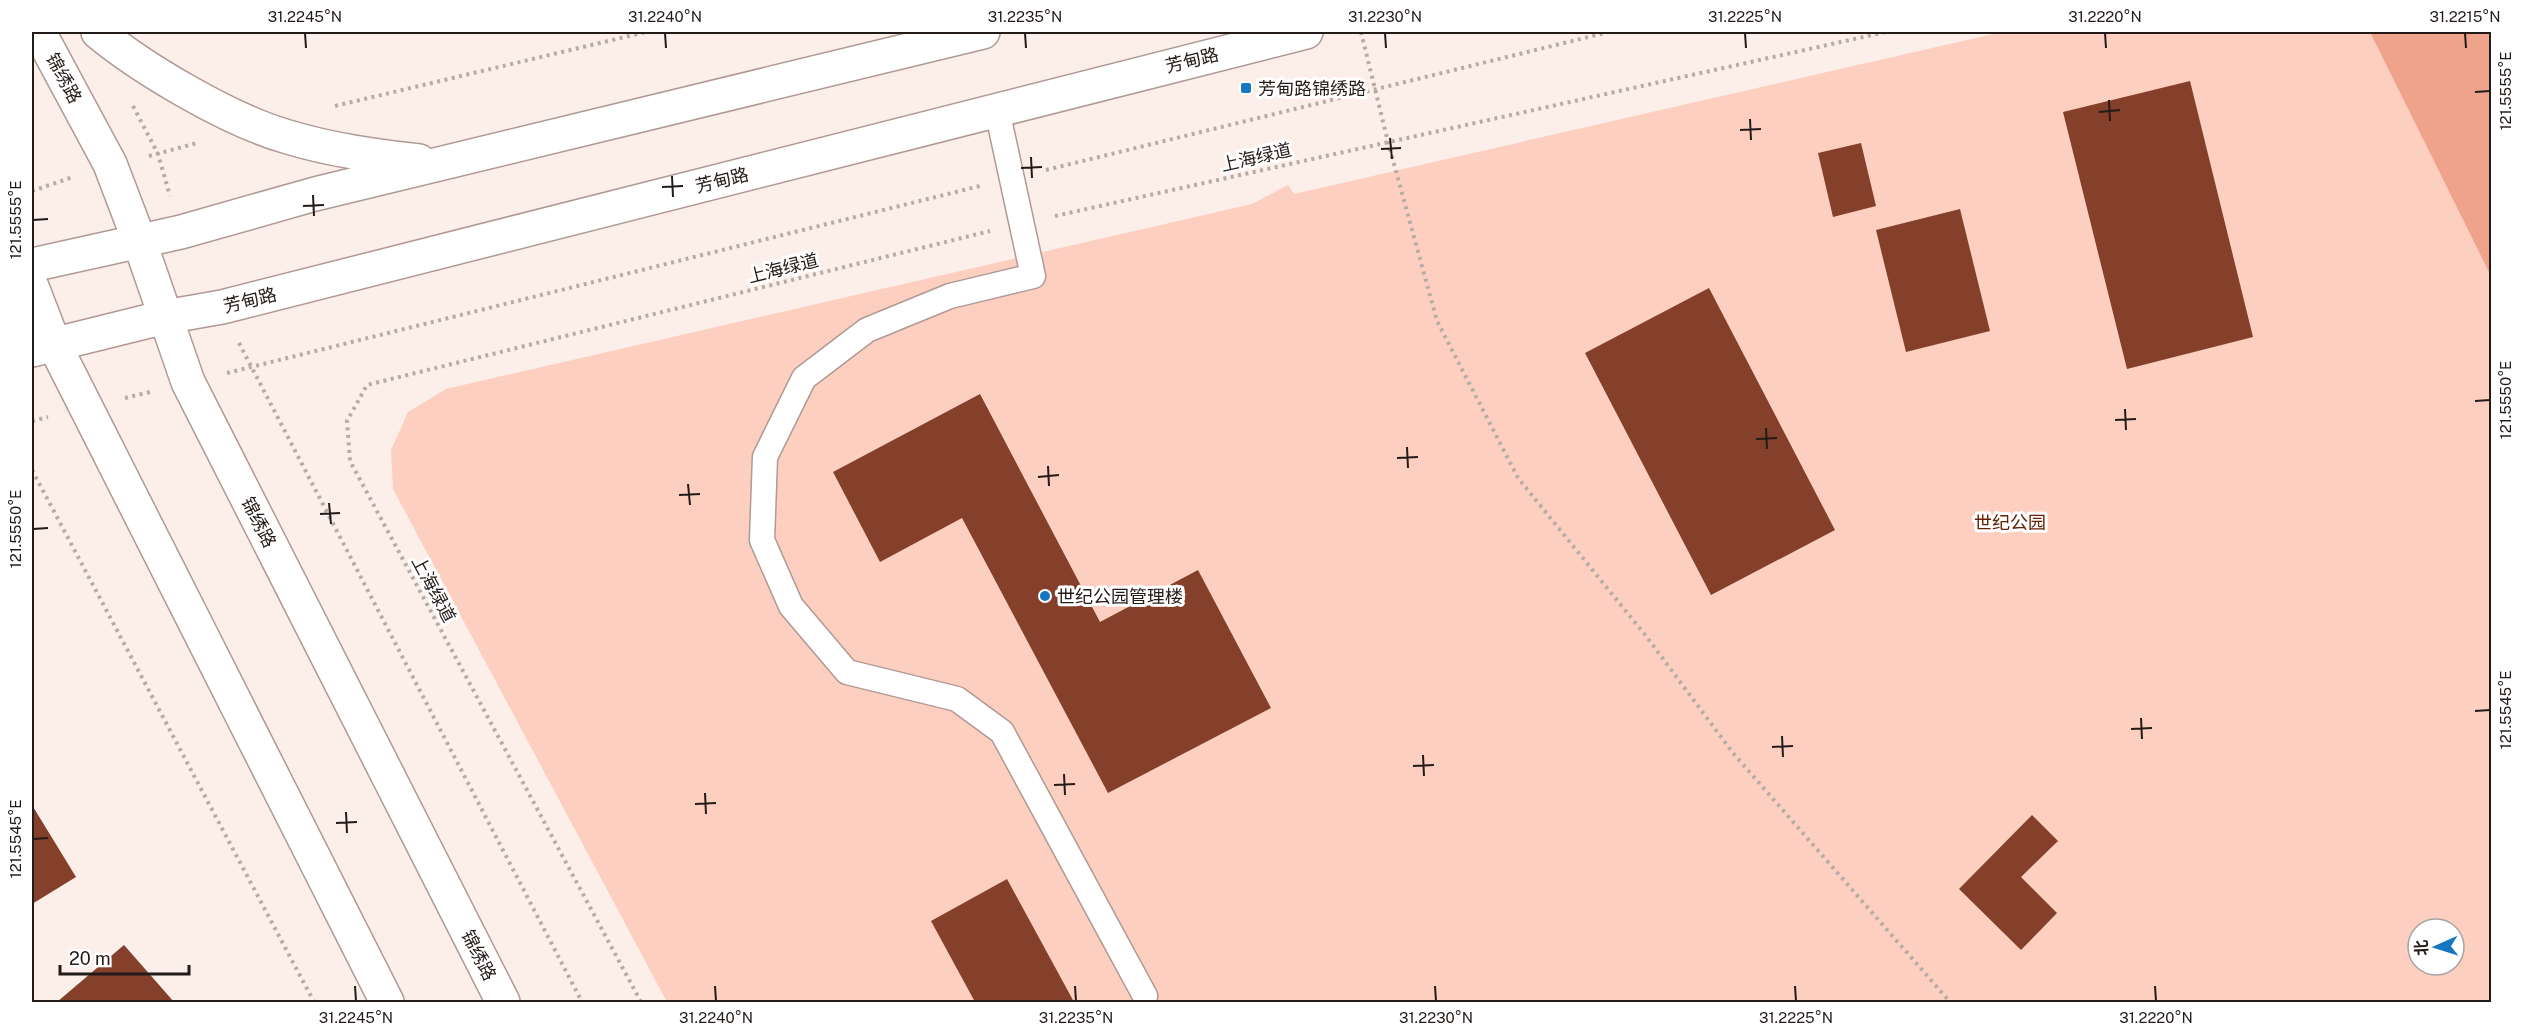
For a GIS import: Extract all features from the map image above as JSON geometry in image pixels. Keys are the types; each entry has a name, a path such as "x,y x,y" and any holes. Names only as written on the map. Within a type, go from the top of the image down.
{"main road":[{"name":"锦绣路","path":"39,32 110,164 188,382 503,1002"},
{"path":"98,32 169,80 227,112 277,133 364,155 441,163"},
{"path":"32,265 181,232 315,194 983,32"},
{"name":"芳甸路","path":"43,347 165,317 222,307 1306,32"},
{"path":"32,287 43,347 87,408 387,1002"}],"lane":[{"path":"997,110 1033,276 950,296 867,330 804,378 765,457 762,540 791,606 847,672 957,699 1002,732 1145,996"}],"path":[{"path":"1361,32 1388,142 1437,321 1518,478 1646,636 1733,753 1950,1002"},
{"path":"32,421 1609,32"},
{"name":"上海绿道","path":"641,1002 350,461 347,421 367,385 1020,224 1886,32"},
{"path":"131,103 158,154 181,232"},
{"path":"222,307 251,367 582,1002"},
{"path":"32,470 314,1002"}],"green space":[{"name":"世纪公园","path":"2002,32 2491,32 2491,1002 667,1002 393,489 391,450 408,412 446,389 1252,204 1288,185 1294,194"}],"shaded area":[{"path":"2370,32 2491,32 2491,276"}],"building":[{"path":"2190,81 2253,337 2127,369 2063,112"},
{"path":"1861,143 1876,206 1833,217 1818,153"},
{"path":"1960,209 1990,331 1906,352 1876,230"},
{"path":"1709,288 1835,530 1711,595 1585,353"},
{"name":"世纪公园管理楼","path":"980,394 1100,622 1198,570 1271,708 1108,793 962,518 880,562 833,472"},
{"path":"32,805 76,877 32,904"},
{"path":"2032,815 2058,841 2021,877 2057,913 2021,950 1959,889"},
{"path":"1007,879 1074,1002 975,1002 931,921"},
{"path":"124,945 174,1002 57,1002"}],"place":[{"name":"芳甸路锦绣路","path":"1246,88"},
{"name":"世纪公园管理楼","path":"1045,596"}]}
